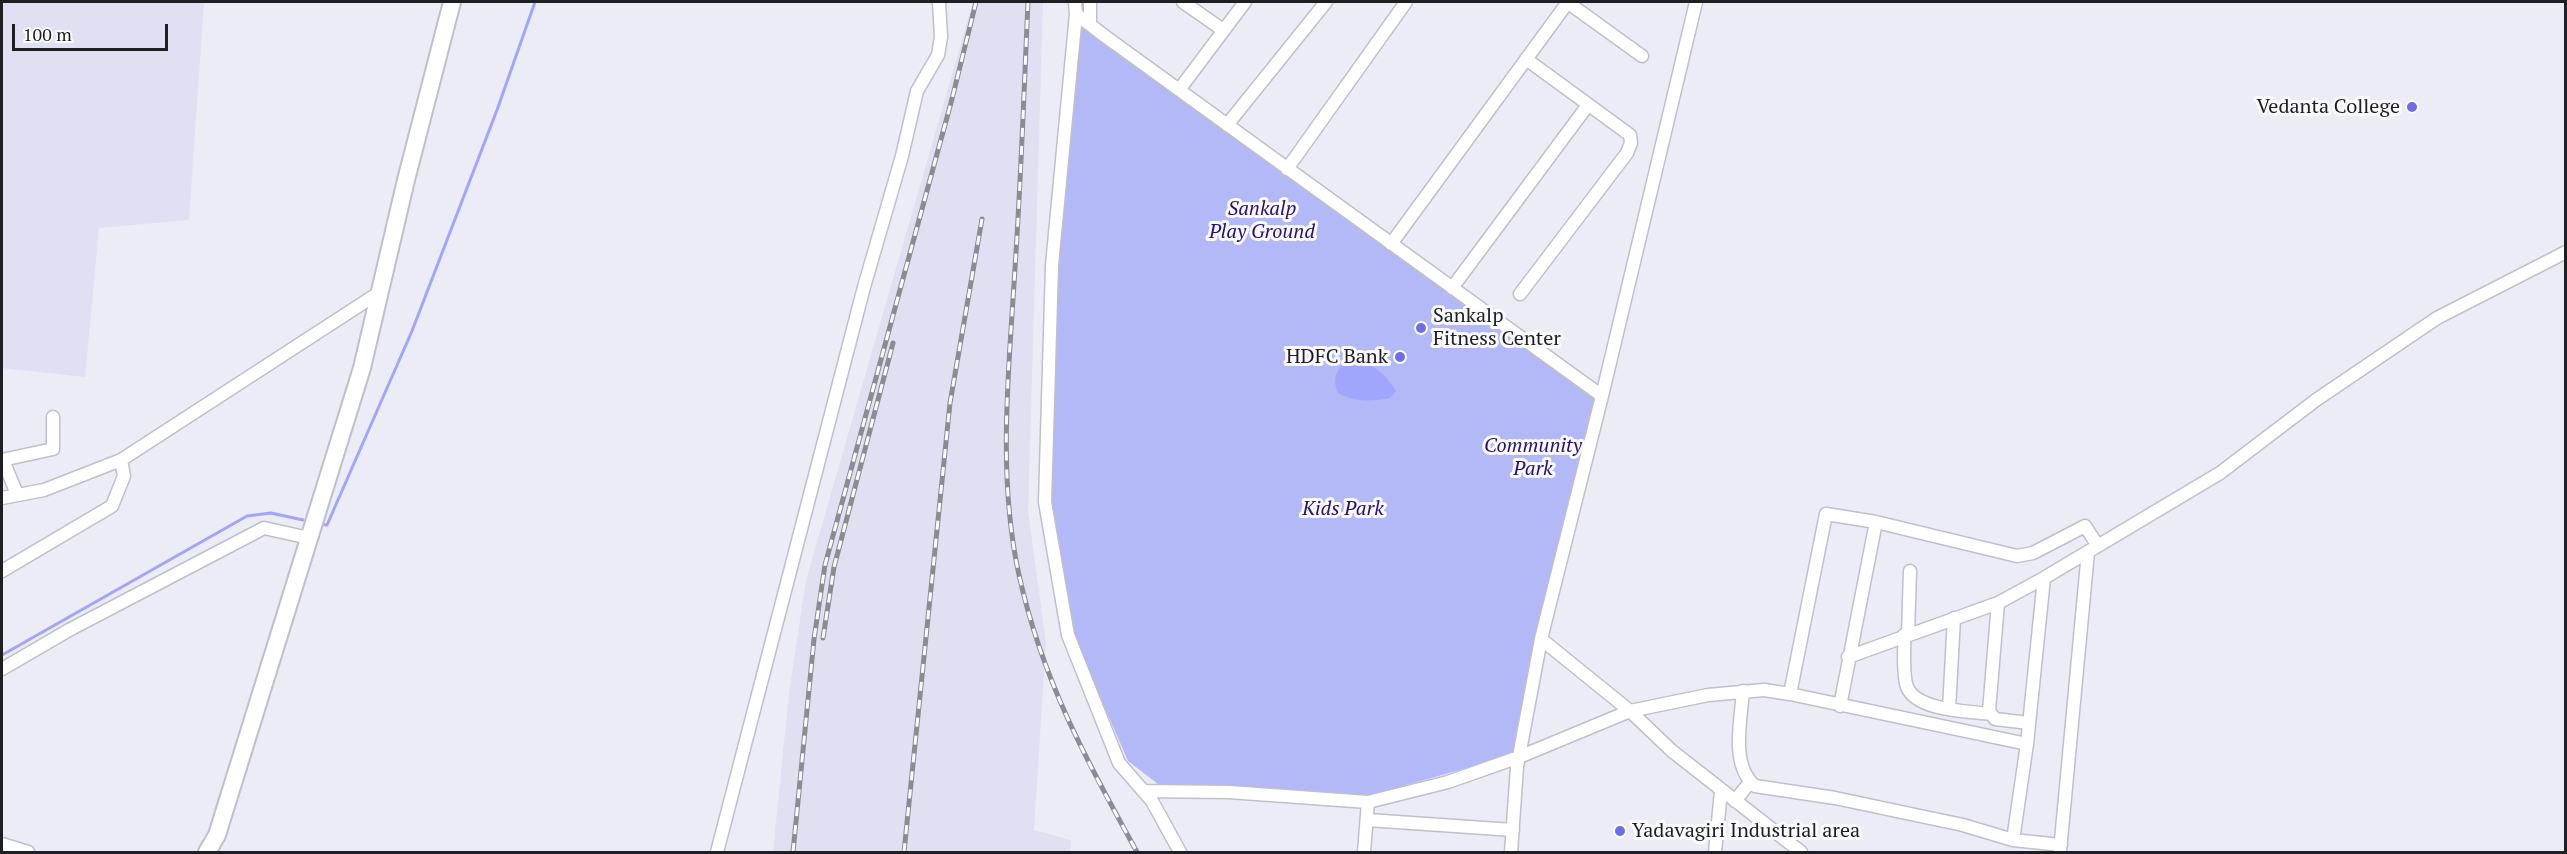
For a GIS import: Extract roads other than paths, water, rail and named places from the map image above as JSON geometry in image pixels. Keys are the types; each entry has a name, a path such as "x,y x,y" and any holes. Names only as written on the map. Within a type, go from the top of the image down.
{"street":[{"path":"207,852 217,835 362,368 452,2"},
{"path":"717,852 864,287 902,156 917,91 938,55 941,37 941,5 939,2"},
{"path":"1089,23 1090,2"},
{"path":"1183,2 1223,30"},
{"path":"1179,90 1245,2"},
{"path":"1227,125 1326,2"},
{"path":"1287,169 1406,2"},
{"path":"1392,244 1568,2 1642,56"},
{"path":"1511,852 1519,757 1541,639 1602,396 1696,2"},
{"path":"1075,8 1089,23 1179,90 1602,396"},
{"path":"1075,8 1052,265 1044,502 1068,635 1119,763 1144,790 1180,852"},
{"path":"1520,294 1627,153 1631,143 1630,135 1526,60"},
{"path":"1452,288 1588,105"},
{"path":"1848,657 1998,603 2044,578 2220,473 2316,400 2437,318 2565,252"},
{"path":"2,498 44,490 121,459 380,292"},
{"path":"16,494 2,460 53,449 53,417"},
{"path":"2,571 112,506 124,476 121,459"},
{"path":"1743,691 1739,737 1742,767 1746,778 1763,789 1835,798 1963,825 2013,840 2060,849 2093,549 2085,526 2033,553 2017,556 1876,522 1826,514 1790,694"},
{"path":"1840,706 1876,522"},
{"path":"2,669 69,630 264,528 309,538"},
{"path":"1910,571 1906,635 1906,686 1909,691 1924,704 1990,714 1995,718 2029,723"},
{"path":"2013,840 2027,744 2044,578"},
{"path":"1990,714 1998,603"},
{"path":"1949,709 1954,618"},
{"path":"1541,639 1630,711 1672,751 1801,852"},
{"path":"1144,790 1229,792 1368,802 1448,782 1519,757 1630,711 1708,694 1743,691 1764,690 1790,694 2027,744"},
{"path":"1735,801 1750,782"},
{"path":"1715,852 1720,790"},
{"path":"1364,852 1368,802"},
{"path":"1368,820 1513,830"},
{"path":"216,852 217,835"},
{"path":"2,844 28,852"}],"waterway":[{"path":"319,524 327,525 412,331 497,110 535,2"},
{"path":"2,655 247,516 271,513 303,520"}],"railway":[{"path":"793,852 814,639 825,565 952,99 976,2"},
{"path":"1028,2 1006,422 1006,461 1012,537 1029,613 1053,684 1083,751 1137,852"},
{"path":"904,852 950,403 982,219"},
{"path":"823,638 834,567 893,343"}],"place":[{"name":"Vedanta College","path":"2412,107"},
{"name":"Sankalp Fitness Center","path":"1421,328"},
{"name":"HDFC Bank","path":"1400,357"},
{"name":"Yadavagiri Industrial area","path":"1620,831"}],"park label":[{"name":"Sankalp Play Ground","path":"1262,220"},
{"name":"Community Park","path":"1533,458"},
{"name":"Kids Park","path":"1343,509"}]}
